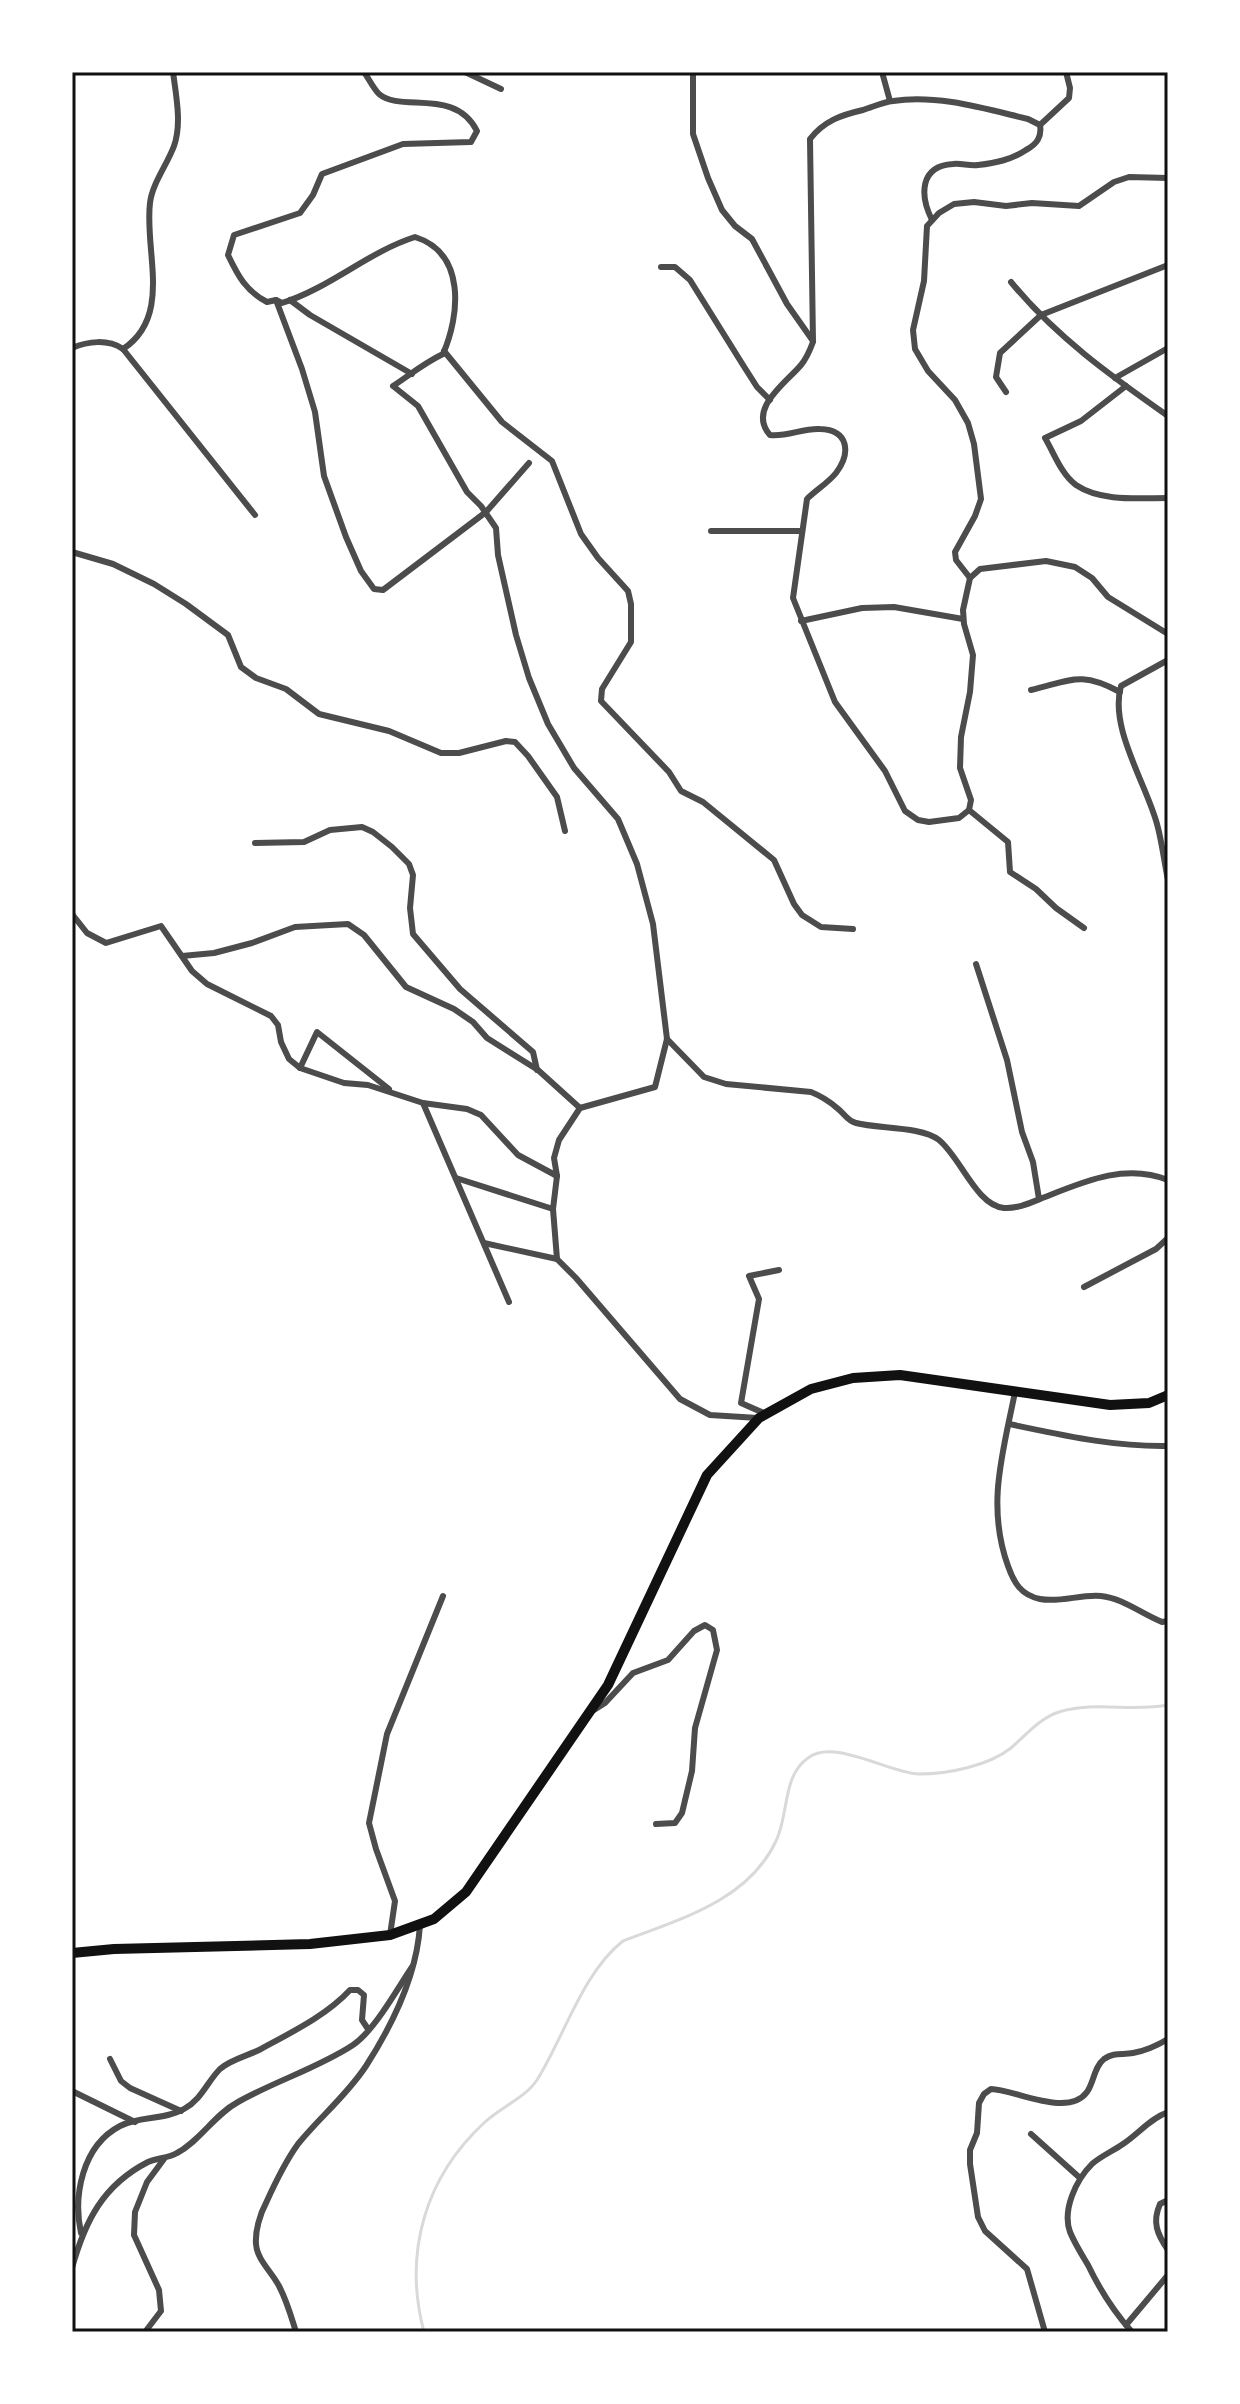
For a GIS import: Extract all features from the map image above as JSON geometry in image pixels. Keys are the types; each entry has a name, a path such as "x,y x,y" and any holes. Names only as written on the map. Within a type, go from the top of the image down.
{"main road":[{"path":"72,1953 114,1949 310,1944 390,1935 434,1919 466,1892 608,1685 707,1475 762,1416 811,1389 853,1378 900,1375 1110,1405 1149,1403 1168,1395"}],"street":[{"path":"123,349 142,326 151,308 155,286 148,237 150,199 176,142 178,108 173,72"},
{"path":"364,72 377,93 388,99 433,102 455,109 472,120 477,131 471,142 403,144 322,174 313,195 300,213 234,235 228,255 239,278 252,294 267,302 276,300 282,303 415,237 429,241 443,254 455,288 456,312 443,354 418,367 393,386 418,406 467,492 496,528 498,555 516,635 548,724 574,768 618,819 637,864 653,924 667,1039 655,1087 580,1108 559,1140 554,1158 557,1176 553,1209 557,1259"},
{"path":"465,72 501,89"},
{"path":"693,72 693,134 722,210 735,226 752,239 787,304 813,342"},
{"path":"882,72 890,101"},
{"path":"1040,125 1069,98 1066,72"},
{"path":"1040,125 1028,119 915,99 890,101 842,115 819,128 810,139 813,342 801,365 779,386 763,417 765,429 770,435 780,436 819,428 842,436 847,444 846,454 834,475 807,499 793,598 835,702 885,771 905,811 918,820 929,822 959,818 969,810 971,800 960,768 961,737 973,655 963,619 970,578 980,569 1046,561 1075,567 1092,578 1108,597 1168,634"},
{"path":"932,220 926,209 924,194 926,176 932,170 941,165 956,163 973,166 1013,158 1035,144 1041,134 1040,125"},
{"path":"970,578 956,560 955,552 981,499 974,444 968,423 955,400 928,371 915,349 913,330 924,281 927,226 954,204 1079,206 1114,182 1129,177 1168,178"},
{"path":"1006,392 996,377 1000,353 1041,315 1168,265"},
{"path":"661,267 675,267 690,280 757,387 770,400"},
{"path":"1011,282 1078,351 1168,416"},
{"path":"276,300 315,412 324,476 361,571 374,589 383,590 486,512 529,463"},
{"path":"290,300 310,315 412,374"},
{"path":"72,348 83,343 100,342 116,344 123,349 255,515"},
{"path":"1115,378 1168,348"},
{"path":"444,351 502,422 552,461 581,534 628,591 631,642 606,679 601,701 669,772 681,791 703,802 774,860 802,915 821,927 853,929"},
{"path":"1126,386 1081,421 1045,438 1062,469 1075,484 1094,493 1124,498 1168,498"},
{"path":"711,531 801,531"},
{"path":"72,552 113,564 186,604 228,635 241,667 256,678 286,689 319,714 389,731 441,753 459,753 506,741 515,742 557,797 565,831"},
{"path":"801,621 862,608 894,607 963,619"},
{"path":"1168,660 1121,686 1120,692 1122,727 1157,824 1168,880"},
{"path":"1031,690 1083,677 1120,692"},
{"path":"969,810 1008,842 1010,872 1084,928"},
{"path":"255,843 304,842 330,830 362,827 392,847 409,864 413,875 410,908 413,934 460,989 533,1052 538,1070"},
{"path":"72,914 87,933 106,943 161,926 192,971 207,984 271,1016 278,1025 289,1059 300,1068 344,1083 394,1092 423,1103 467,1109 481,1115 518,1155 557,1176"},
{"path":"182,956 214,953 295,927 348,924 364,935 388,969 406,987 454,1009 473,1022 487,1038 538,1070 580,1108"},
{"path":"976,964 1007,1060 1022,1132 1033,1162 1039,1199"},
{"path":"300,1068 317,1032 394,1092"},
{"path":"667,1039 704,1077 726,1084 811,1092 832,1104 852,1122 935,1137 968,1176 983,1200 994,1206 1007,1209 1083,1182 1124,1172 1151,1174 1168,1180"},
{"path":"423,1103 509,1302"},
{"path":"456,1178 553,1209"},
{"path":"1084,1287 1156,1249 1168,1238"},
{"path":"484,1243 557,1259 680,1399 710,1415 762,1416"},
{"path":"762,1416 741,1403 759,1299 749,1276 779,1270"},
{"path":"1015,1392 996,1485 1002,1548 1012,1578 1021,1591 1038,1599 1101,1596 1124,1603 1162,1622 1168,1621"},
{"path":"1009,1424 1095,1442 1132,1447 1168,1446"},
{"path":"390,1935 395,1901 369,1823 387,1734 443,1596"},
{"path":"588,1714 605,1703 633,1673 668,1660 694,1631 705,1625 713,1630 717,1650 695,1728 692,1771 682,1813 675,1823 656,1824"},
{"path":"296,2332 288,2305 263,2263 256,2244 260,2215 299,2143 338,2102 366,2066 398,2009 419,1945 420,1925"},
{"path":"72,2268 81,2233 93,2210 115,2186 149,2162 175,2155 193,2143 218,2115 237,2102 355,2044 412,1967"},
{"path":"81,2233 77,2214 78,2192 89,2161 98,2144 120,2126 181,2111 197,2100 222,2067 293,2030 339,2002 350,1990 358,1990 364,1995 362,2020 368,2029"},
{"path":"1045,2332 1027,2269 985,2231 978,2217 970,2150 977,2133 979,2103 991,2089 1037,2101 1059,2103 1078,2100 1087,2092 1100,2061 1115,2053 1135,2053 1168,2039"},
{"path":"110,2059 121,2081 130,2088 181,2111"},
{"path":"72,2091 135,2122"},
{"path":"1132,2332 1115,2313 1069,2230 1072,2197 1080,2178 1093,2163 1168,2112"},
{"path":"1031,2134 1080,2178"},
{"path":"145,2332 161,2311 159,2290 134,2235 135,2212 147,2182 166,2157"},
{"path":"1168,2200 1160,2204 1155,2223 1168,2250"},
{"path":"1126,2325 1168,2275"}],"waterway":[{"path":"424,2332 418,2303 418,2245 424,2218 447,2167 485,2122 526,2092 537,2080 585,1987 609,1954 623,1941 710,1905 748,1879 764,1862 780,1831 794,1775 808,1758 832,1752 906,1772 942,1772 967,1768 1002,1754 1039,1723 1059,1712 1086,1707 1168,1705"}]}
